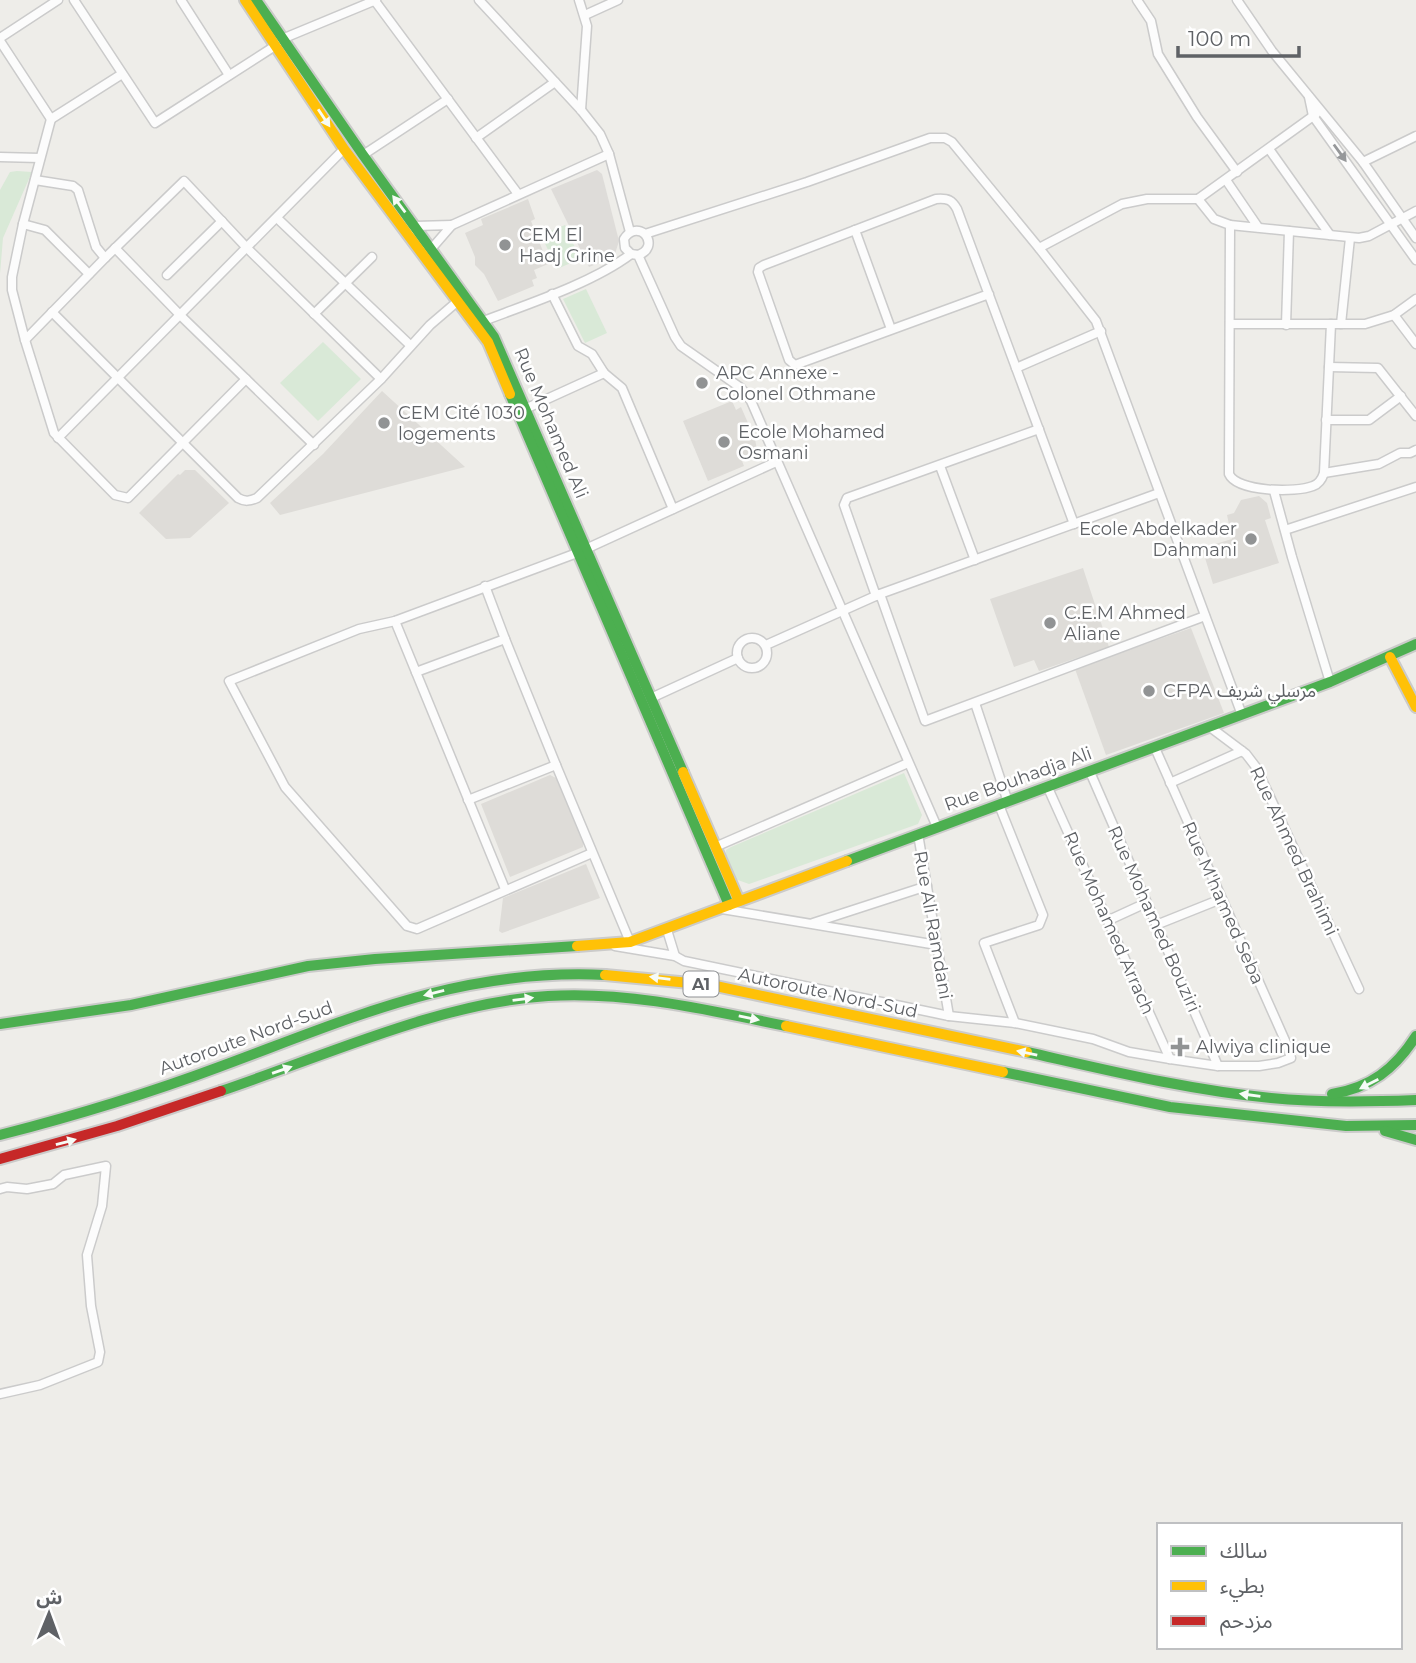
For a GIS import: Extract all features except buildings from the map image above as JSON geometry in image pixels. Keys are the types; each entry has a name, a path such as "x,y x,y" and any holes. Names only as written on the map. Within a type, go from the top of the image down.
{"main road":[{"path":"245,0 279,42 344,149 458,301 480,323 582,551 729,905"},
{"name":"Rue Mohamed Ali","path":"256,0 279,42 432,248 480,323 494,337 526,408 582,551 651,698 715,847 729,905"},
{"name":"Rue Bouhadja Ali","path":"0,1024 131,1005 307,966 629,942 1330,682 1416,645"},
{"path":"1390,657 1416,707"},
{"name":"Autoroute Nord-Sud","path":"0,1135 117,1102 404,1001 477,982 605,973 710,985 1165,1082 1281,1099 1371,1102 1416,1100"},
{"name":"A1","path":"0,1158 141,1120 449,1013 528,998 567,996 608,997 700,1008 1171,1107 1346,1126 1416,1125"},
{"path":"1281,1099 1346,1093 1363,1088 1385,1075 1408,1050 1416,1036"},
{"path":"1346,1126 1388,1132 1416,1140"}],"street":[{"path":"51,119 0,40 58,0"},
{"path":"74,0 155,123 279,42 357,4 376,0 518,194"},
{"path":"181,0 229,75"},
{"path":"479,0 600,134 609,154 630,232 624,243 634,255 681,346 747,394 937,827"},
{"path":"579,0 587,26 581,110"},
{"path":"585,15 618,0"},
{"path":"1137,0 1150,21 1158,54 1197,117 1237,172"},
{"path":"1237,0 1272,51 1363,162 1416,238"},
{"path":"122,74 51,119 12,277 12,290 25,340 52,428 58,438 115,495 128,498 246,379"},
{"path":"476,138 555,82"},
{"path":"1309,94 1313,117 1416,260"},
{"path":"363,155 448,99"},
{"path":"1039,247 1122,204 1147,199 1198,199 1321,110"},
{"path":"1363,162 1416,136"},
{"path":"645,234 807,182 930,138 945,138 952,142 1088,309 1101,331 1242,715"},
{"path":"58,438 344,149"},
{"path":"1269,149 1329,235"},
{"path":"412,240 415,226 452,225 609,154"},
{"path":"0,157 40,158"},
{"path":"35,180 78,190 96,247 104,258"},
{"path":"1226,180 1258,228"},
{"path":"25,340 104,258 184,181 247,248 381,379"},
{"path":"989,294 795,365 789,360 758,272 759,268 936,199 946,198 953,201 989,294 1074,524"},
{"path":"1198,199 1214,219 1230,225 1350,238 1369,236 1416,211"},
{"path":"277,218 410,345"},
{"path":"167,275 222,221"},
{"path":"23,224 45,230 89,274"},
{"path":"420,250 432,248 452,225"},
{"path":"1230,225 1229,474 1238,484 1274,491 1312,486 1321,479 1324,473 1331,324"},
{"path":"480,323 646,251 649,242 645,234 638,230 630,232"},
{"path":"855,230 891,329"},
{"path":"1286,325 1289,230"},
{"path":"1341,324 1350,238"},
{"path":"116,248 181,316 314,445"},
{"path":"314,314 372,257"},
{"path":"552,294 578,346 592,354 604,373 622,388 673,509"},
{"path":"1230,324 1365,324 1394,315 1416,299"},
{"path":"52,312 117,379 244,501 257,498 314,445 381,379 410,345 458,301"},
{"path":"1394,315 1416,344"},
{"path":"1016,368 1101,331"},
{"path":"1329,368 1378,368 1416,415"},
{"path":"526,408 604,373"},
{"path":"1326,420 1369,420 1401,396"},
{"path":"1039,429 846,500 844,505 925,721 1205,616"},
{"path":"1324,473 1379,464 1401,453 1416,450"},
{"path":"592,853 417,929 407,926 285,787 229,681 359,629 395,621 582,551 776,462"},
{"path":"940,466 975,560"},
{"path":"1284,530 1416,487"},
{"path":"1274,491 1330,682"},
{"path":"765,645 878,595 1160,494"},
{"path":"485,586 629,942"},
{"path":"395,621 505,889"},
{"path":"416,672 505,639"},
{"path":"746,639 756,639 765,645 768,656 763,665 744,666 738,659 738,649 746,639"},
{"path":"651,698 738,659"},
{"path":"975,702 1004,804 1043,915 1039,925 984,943 1015,1023"},
{"name":"Rue Ahmed Brahimi","path":"1210,727 1242,751 1256,767 1359,989"},
{"name":"Rue M'hamed Seba","path":"1155,748 1291,1058 1259,1066 1218,1066"},
{"path":"1170,783 1242,751"},
{"path":"715,847 908,763"},
{"path":"468,800 556,765"},
{"name":"Rue Mohamed Bouziri","path":"1090,772 1218,1066"},
{"name":"Rue Mohamed Arrach","path":"1048,788 1170,1059"},
{"name":"Rue Ali Ramdani","path":"918,834 949,1016"},
{"path":"811,924 927,886"},
{"path":"1156,925 1221,899"},
{"path":"1109,920 1146,903"},
{"path":"729,905 811,924 937,945"},
{"path":"667,930 675,956"},
{"path":"604,944 675,956 684,961 949,1016 1015,1023 1093,1039 1129,1052 1218,1066"},
{"path":"0,1189 27,1189 53,1184 64,1175 106,1166 102,1206 87,1255 91,1306 100,1352 99,1362 51,1381 0,1394"}],"shaded area":[{"path":"597,170 602,174 619,241 614,257 589,267 551,189"},
{"name":"CEM El Hadj Grine","path":"528,199 535,219 531,221 548,264 534,270 537,278 532,280 534,286 498,301 484,274 475,265 475,257 465,233 483,225 481,219"},
{"name":"CEM Cité 1030 logements","path":"382,391 465,467 280,515 270,503 323,454"},
{"name":"Ecole Mohamed Osmani","path":"732,401 736,410 741,407 757,450 742,461 744,466 708,481 683,421"},
{"path":"185,470 195,470 229,503 190,538 166,539 139,513"},
{"name":"Ecole Abdelkader Dahmani","path":"1259,496 1267,503 1271,518 1265,520 1279,563 1213,584 1202,548 1232,539 1227,515 1234,513 1241,500"},
{"name":"C.E.M Ahmed Aliane","path":"1083,568 1109,647 1039,671 1034,660 1014,667 990,599"},
{"name":"CFPA مرسلي شريف","path":"1191,628 1224,713 1106,755 1075,669"},
{"path":"550,775 556,778 583,847 510,877 481,804"},
{"path":"586,864 600,898 502,933 499,931 503,898"}],"green space":[{"path":"10,172 32,172 3,238 0,274 0,190"},
{"path":"565,225 580,259 557,269 541,235"},
{"path":"586,289 607,333 585,343 563,299"},
{"path":"323,342 361,379 318,421 280,383"},
{"path":"904,773 922,815 918,824 749,884 735,879 729,869 726,850 731,847"}],"traffic: fast":[{"path":"256,0 494,337 683,772"},
{"path":"510,394 729,905"},
{"path":"847,861 1330,682 1416,644"},
{"path":"0,1024 131,1005 308,966 577,946"},
{"path":"0,1135 165,1086 407,1000 502,980 552,975 605,975"},
{"path":"221,1091 383,1033 508,1000 548,996 608,996 698,1008 786,1026"},
{"path":"1332,1094 1370,1082 1390,1067 1416,1036"},
{"path":"1027,1052 1148,1079 1240,1094 1289,1100 1416,1100"},
{"path":"1003,1072 1170,1107 1346,1126 1416,1125"},
{"path":"1385,1131 1416,1140"}],"traffic: slow":[{"path":"245,0 344,149 488,342 510,394"},
{"path":"1390,657 1416,707"},
{"path":"683,772 739,901"},
{"path":"577,946 630,942 847,861"},
{"path":"605,975 711,985 1027,1052"},
{"path":"786,1026 1003,1072"}],"traffic: jam":[{"path":"0,1159 117,1126 221,1091"}],"place":[{"name":"CEM El Hadj Grine","path":"505,245"},
{"name":"APC Annexe - Colonel Othmane","path":"702,383"},
{"name":"CEM Cité 1030 logements","path":"384,423"},
{"name":"Ecole Mohamed Osmani","path":"724,442"},
{"name":"Ecole Abdelkader Dahmani","path":"1251,539"},
{"name":"C.E.M Ahmed Aliane","path":"1050,623"},
{"name":"CFPA مرسلي شريف","path":"1149,691"},
{"name":"Alwiya clinique","path":"1180,1047"}]}
